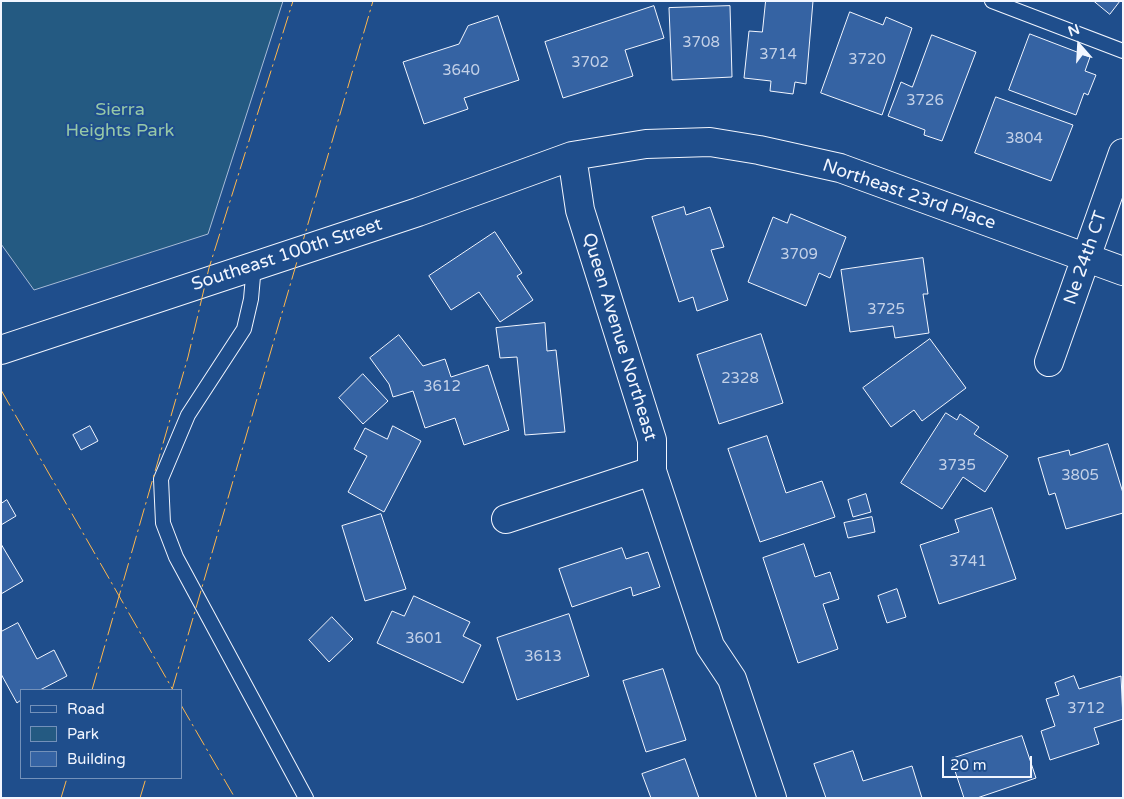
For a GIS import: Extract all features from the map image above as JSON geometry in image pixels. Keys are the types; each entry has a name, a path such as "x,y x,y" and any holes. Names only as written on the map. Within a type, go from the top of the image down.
{"street":[{"name":"Northeast 23rd Place","path":"572,156 646,144 710,142 759,150 840,168 1123,271"},
{"name":"Ne 24th CT","path":"1049,362 1123,153"},
{"name":"Southeast 100th Street","path":"1,350 418,212 572,156"},
{"name":"Queen Avenue Northeast","path":"572,156 580,210 652,440 652,471 710,646 732,679 772,798"},
{"path":"506,519 652,471"}],"lane":[{"path":"992,1 1123,51"},
{"path":"254,266 251,299 244,329 188,415 160,479 163,523 176,557 306,798"}],"green space":[{"name":"Sierra Heights Park","path":"1,1 283,1 208,234 34,290 1,244"}],"building":[{"path":"766,1 813,1 806,84 795,82 793,94 770,91 771,81 744,78 749,31 762,32"},
{"path":"1094,1 1120,1 1110,14"},
{"path":"654,6 664,38 625,50 633,76 563,98 545,42"},
{"path":"730,6 732,77 672,80 669,8"},
{"path":"850,12 883,25 886,17 912,28 882,115 821,93"},
{"path":"498,16 519,80 464,98 468,109 424,124 403,62 459,44 468,26"},
{"path":"1030,34 1090,57 1085,71 1096,75 1088,95 1084,93 1076,115 1009,90"},
{"path":"932,35 976,52 942,141 924,135 925,130 888,116 901,82 912,87"},
{"path":"996,97 1073,125 1051,181 975,153"},
{"path":"684,207 686,215 710,207 724,247 711,250 728,300 697,311 693,297 679,302 652,217"},
{"path":"791,214 846,237 830,278 819,273 806,306 748,282 773,217 787,223"},
{"path":"495,232 522,273 517,276 533,300 500,322 479,292 451,310 429,276"},
{"path":"923,258 928,294 923,294 929,333 895,338 893,326 850,332 841,270"},
{"path":"545,323 547,351 556,350 565,432 525,435 517,357 500,358 496,328"},
{"path":"761,334 783,403 719,424 697,355"},
{"path":"399,335 423,366 445,359 451,377 488,365 509,430 464,445 455,418 425,428 413,391 393,397 389,384 370,358"},
{"path":"930,339 966,388 922,421 914,410 891,427 863,388"},
{"path":"363,374 388,401 363,424 339,398"},
{"path":"946,413 957,420 960,414 979,427 974,434 1008,456 985,492 963,477 942,509 901,483"},
{"path":"90,426 98,441 81,450 73,435"},
{"path":"393,426 421,441 384,512 348,492 367,456 354,449 365,428 387,439"},
{"path":"767,436 786,493 822,481 835,517 760,542 728,449"},
{"path":"1108,444 1123,493 1123,513 1066,529 1055,493 1049,495 1038,458 1069,450 1070,455"},
{"path":"866,494 871,512 853,517 848,500"},
{"path":"7,500 16,516 1,525 1,504"},
{"path":"992,508 1016,579 939,604 920,545 959,532 955,520"},
{"path":"381,514 406,589 365,601 342,526"},
{"path":"872,517 875,532 848,538 844,523"},
{"path":"1,544 23,581 1,594"},
{"path":"804,544 815,577 830,572 839,599 823,604 838,649 798,663 763,558"},
{"path":"622,548 626,559 648,552 660,587 633,596 631,587 572,607 559,569"},
{"path":"897,589 906,617 887,623 878,596"},
{"path":"414,596 470,622 463,636 481,645 463,683 377,643 392,611 404,616"},
{"path":"569,614 589,676 517,700 497,638"},
{"path":"332,617 353,639 329,662 309,640"},
{"path":"18,623 37,659 54,650 67,676 42,689 20,689 20,701 17,703 1,674 1,632"},
{"path":"663,669 686,740 646,752 623,681"},
{"path":"1074,676 1079,689 1121,676 1123,719 1094,728 1099,744 1050,760 1041,731 1055,726 1046,699 1059,695 1055,683"},
{"path":"1022,736 1036,778 977,798 964,798 951,759"},
{"path":"853,751 863,781 912,766 922,798 826,798 814,764"},
{"path":"685,759 699,798 651,798 642,774"}],"power":[{"path":"92,689 188,357 209,268 293,1"},
{"path":"172,689 373,1"},
{"path":"1,390 172,689"},
{"path":"182,707 235,798"},
{"path":"61,798 67,779"},
{"path":"140,798 146,779"}]}
